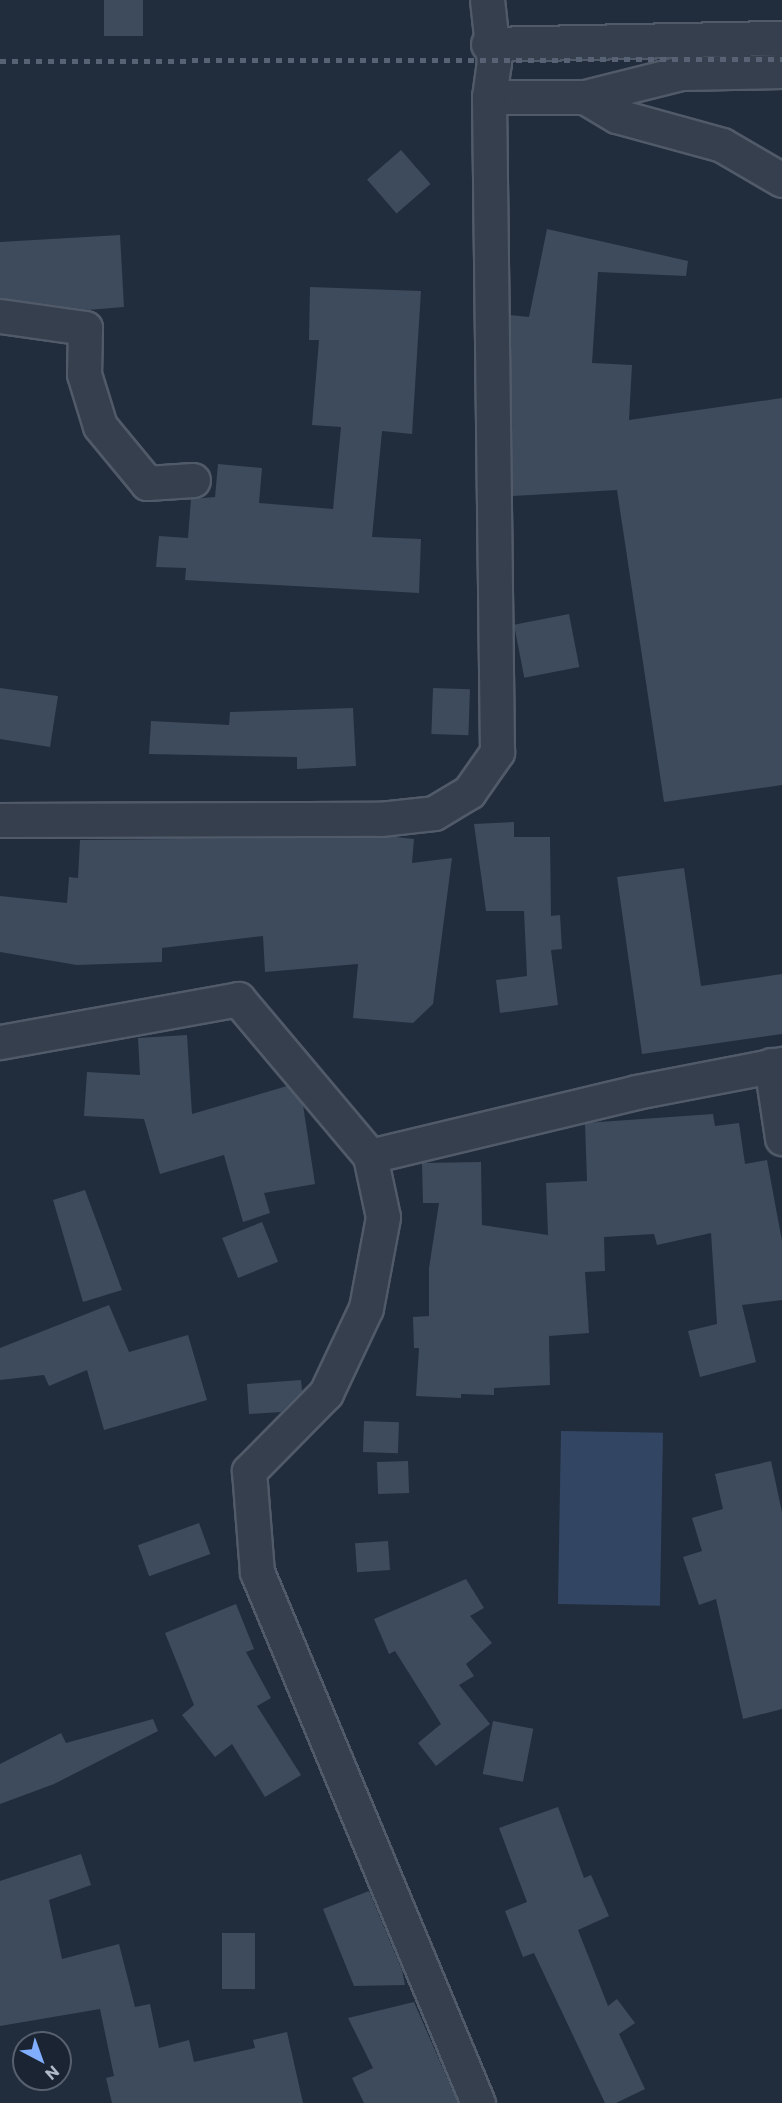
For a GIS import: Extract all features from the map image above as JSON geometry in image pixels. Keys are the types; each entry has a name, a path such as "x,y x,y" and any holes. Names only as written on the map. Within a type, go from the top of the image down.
{"street":[{"path":"0,820 380,819 434,813 469,792 497,752 489,97 491,53 487,0"},
{"path":"491,53 782,39"},
{"path":"489,97 585,98 681,73 782,71"},
{"path":"585,98 617,117 722,146 782,180"},
{"path":"0,316 85,328 84,374 100,426 147,483 193,480"},
{"path":"0,1042 238,999 370,1156 383,1217 366,1308 326,1393 249,1471 257,1572 478,2103"},
{"path":"370,1156 777,1064 782,1138"}],"water":[{"path":"561,1431 663,1433 660,1606 558,1604"}],"building":[{"path":"104,0 143,0 143,36 104,36"},
{"path":"401,150 431,184 397,213 367,180"},
{"path":"547,229 688,261 686,276 598,272 592,363 632,365 629,420 782,398 782,785 664,802 617,490 513,496 510,315 529,317"},
{"path":"120,235 124,307 88,310 0,298 0,242"},
{"path":"310,287 421,291 412,434 382,431 372,537 421,539 419,593 185,580 186,568 156,567 159,536 188,538 191,499 215,497 218,464 262,468 259,503 333,509 341,427 312,425 319,340 309,340"},
{"path":"569,614 579,667 524,678 514,625"},
{"path":"0,688 58,696 50,747 0,739"},
{"path":"433,688 470,689 468,735 431,734"},
{"path":"353,708 356,766 297,769 297,757 149,754 151,721 229,725 230,712"},
{"path":"514,822 514,837 550,837 551,916 560,915 562,949 551,950 558,1005 500,1013 496,980 527,976 524,911 486,911 474,824"},
{"path":"396,837 414,839 412,863 452,858 433,1004 413,1023 353,1018 358,964 265,972 263,936 162,948 162,962 77,965 0,952 0,896 67,903 69,877 78,878 80,840"},
{"path":"684,868 701,986 782,974 782,1034 642,1054 617,877"},
{"path":"187,1035 192,1114 287,1086 303,1105 315,1184 264,1193 270,1213 243,1222 224,1155 160,1174 144,1119 84,1116 87,1072 140,1075 138,1038"},
{"path":"713,1114 715,1126 739,1123 745,1164 767,1160 782,1241 782,1300 742,1305 756,1362 700,1377 688,1331 717,1324 711,1233 657,1245 654,1234 604,1237 605,1271 585,1272 589,1333 549,1336 550,1385 494,1388 494,1395 461,1394 461,1398 416,1396 419,1348 414,1348 413,1317 429,1316 429,1268 439,1203 423,1203 422,1163 481,1162 482,1225 548,1235 546,1183 587,1181 585,1123"},
{"path":"85,1190 122,1290 83,1302 53,1200"},
{"path":"262,1222 278,1262 238,1278 222,1238"},
{"path":"109,1305 129,1352 188,1335 207,1400 104,1430 87,1370 49,1386 44,1375 0,1380 0,1348"},
{"path":"301,1380 302,1391 281,1412 249,1414 247,1384"},
{"path":"364,1421 399,1422 398,1453 363,1452"},
{"path":"408,1461 409,1493 378,1494 377,1462"},
{"path":"771,1461 782,1512 782,1709 743,1719 716,1599 699,1605 683,1557 702,1551 692,1518 723,1509 715,1474"},
{"path":"199,1523 210,1554 149,1576 138,1545"},
{"path":"388,1541 390,1570 357,1572 355,1543"},
{"path":"466,1579 484,1608 470,1616 492,1643 466,1664 474,1676 459,1685 490,1724 436,1766 418,1743 441,1724 395,1651 389,1654 374,1619"},
{"path":"236,1604 254,1649 246,1652 271,1698 257,1706 301,1775 265,1797 232,1744 215,1757 182,1715 194,1705 165,1633"},
{"path":"153,1719 158,1731 54,1784 0,1804 0,1764 61,1733 66,1743"},
{"path":"493,1721 533,1729 523,1782 483,1774"},
{"path":"558,1807 584,1878 591,1875 609,1916 578,1930 608,2006 617,1999 635,2023 619,2034 645,2089 616,2103 605,2103 534,1953 523,1957 505,1911 527,1902 499,1828"},
{"path":"81,1854 91,1885 49,1900 62,1959 119,1944 135,2007 150,2004 159,2048 189,2040 194,2062 255,2048 253,2040 287,2032 303,2103 112,2103 106,2078 114,2076 100,2009 0,2026 0,1881"},
{"path":"369,1891 402,1970 405,1985 354,1986 323,1909"},
{"path":"222,1933 255,1933 255,1989 222,1989"},
{"path":"414,2002 458,2103 364,2103 352,2078 373,2068 348,2018"}],"railway":[{"path":"0,61 782,59"}]}
